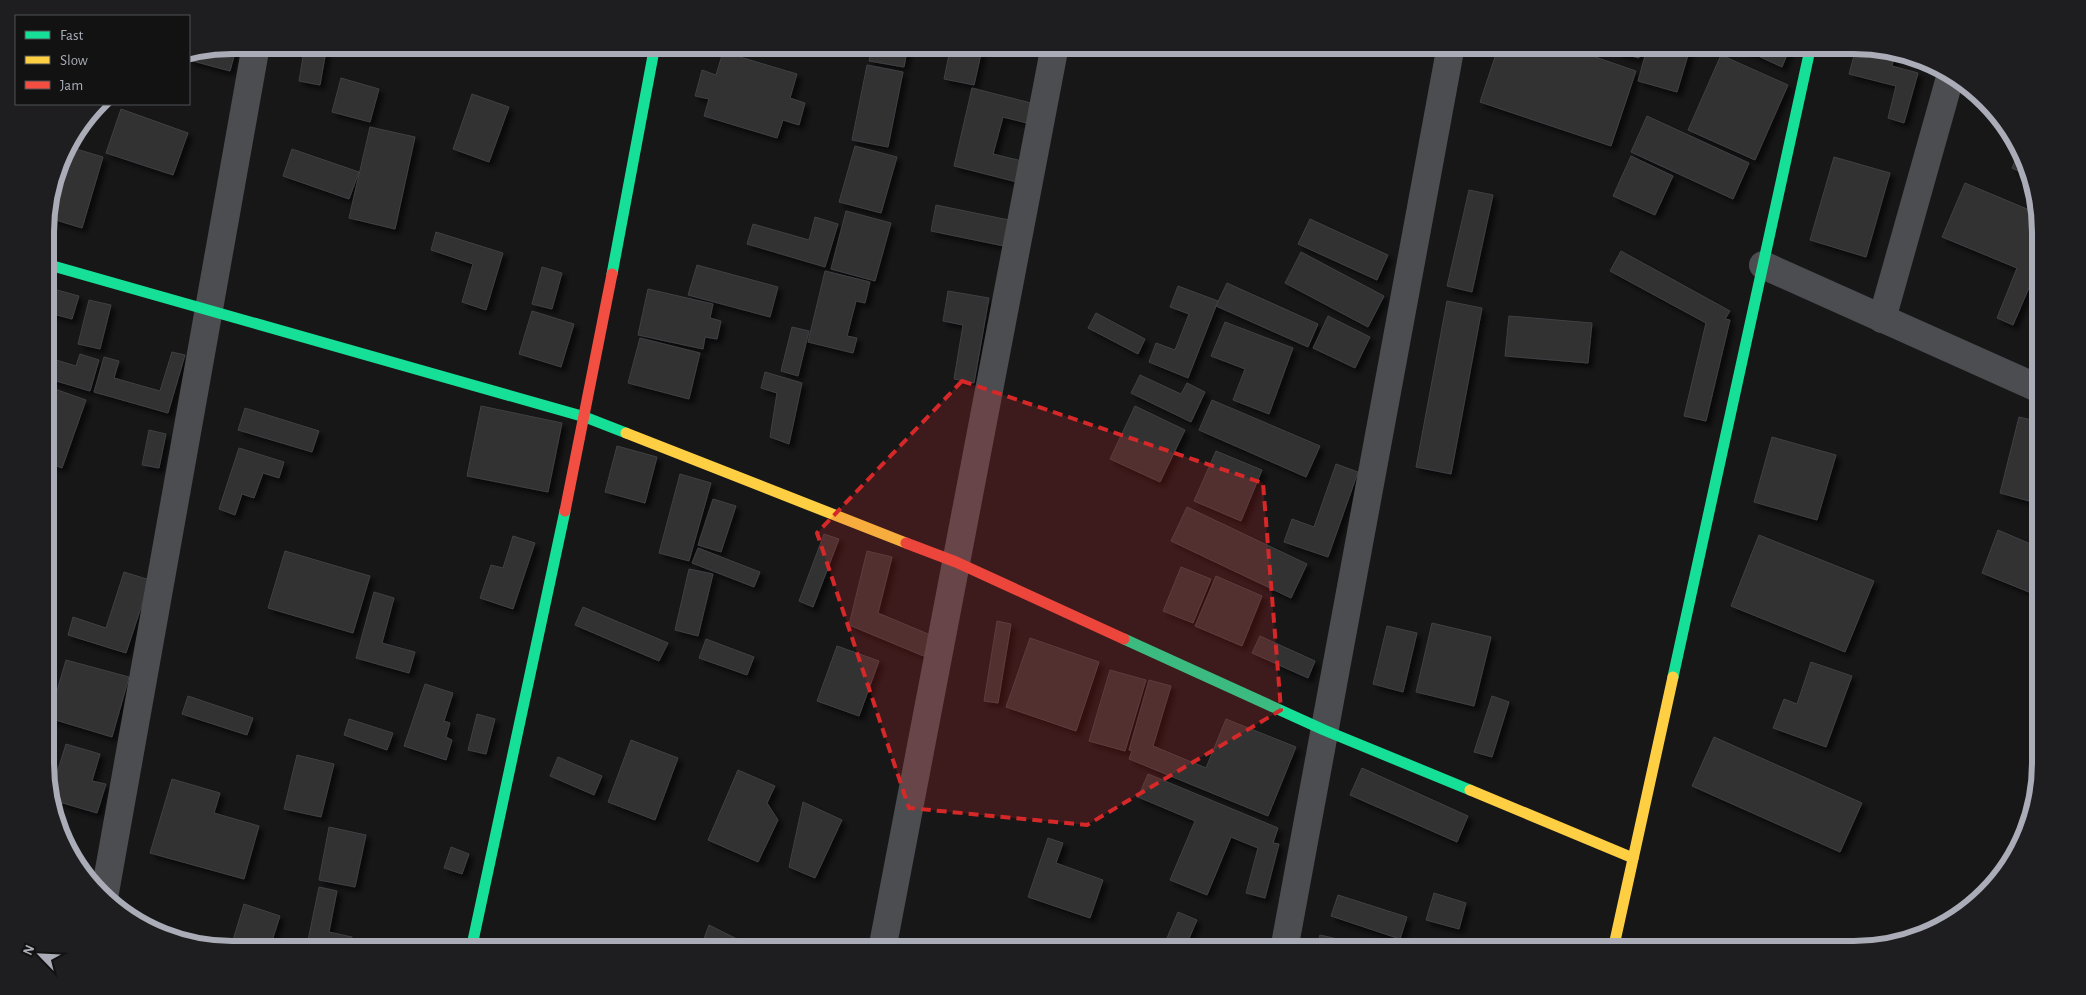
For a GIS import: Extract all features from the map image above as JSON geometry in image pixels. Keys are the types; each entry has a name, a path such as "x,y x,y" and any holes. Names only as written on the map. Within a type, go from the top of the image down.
{"street":[{"path":"106,889 254,54"},
{"path":"473,941 585,417 653,54"},
{"path":"884,941 1053,54"},
{"path":"1286,941 1449,54"},
{"path":"1615,941 1809,54"},
{"path":"1882,318 1949,81"},
{"path":"1763,265 2032,385"},
{"path":"54,266 585,417 956,562 1324,730 1633,858"}],"highlighted area":[{"path":"962,381 1263,483 1281,710 1087,825 909,808 817,533"}],"building":[{"path":"235,54 230,71 190,59 208,55"},
{"path":"304,54 325,54 320,85 299,81"},
{"path":"722,54 730,54 797,74 790,98 805,103 799,125 783,120 777,138 704,116 709,99 695,96 702,70 716,75"},
{"path":"870,54 906,54 904,67 869,61"},
{"path":"949,54 981,54 974,85 944,79"},
{"path":"1496,54 1586,54 1636,71 1611,146 1480,102"},
{"path":"1622,54 1640,54 1639,58"},
{"path":"1646,54 1688,54 1677,92 1638,81"},
{"path":"1754,54 1787,54 1782,67"},
{"path":"1855,54 1878,55 1894,58 1892,66 1918,73 1904,123 1888,118 1896,86 1849,74"},
{"path":"1721,55 1788,85 1755,160 1688,130"},
{"path":"867,65 903,72 888,147 852,140"},
{"path":"341,78 379,89 370,122 332,112"},
{"path":"972,88 1031,103 1027,123 1003,117 993,154 1022,161 1017,182 954,166"},
{"path":"472,94 509,107 489,162 453,149"},
{"path":"121,109 188,133 173,175 106,153"},
{"path":"1647,116 1749,163 1733,199 1631,152"},
{"path":"370,127 415,137 395,229 349,218"},
{"path":"855,146 897,157 881,213 839,202"},
{"path":"74,149 103,157 82,228 54,219 63,174"},
{"path":"292,149 359,172 349,199 283,176"},
{"path":"1631,156 1673,176 1655,215 1613,196"},
{"path":"1834,157 1890,173 1866,257 1810,240"},
{"path":"2016,158 2023,173 2012,168"},
{"path":"1965,183 2031,211 2032,281 2013,325 1997,318 2017,268 1942,237"},
{"path":"1469,190 1493,195 1472,292 1447,286"},
{"path":"936,205 1009,220 1004,246 931,231"},
{"path":"846,211 891,223 875,281 831,269"},
{"path":"815,217 838,224 825,267 747,244 753,224 809,240"},
{"path":"1310,219 1388,255 1377,280 1298,244"},
{"path":"436,232 503,253 486,310 462,302 473,264 431,250"},
{"path":"1621,251 1730,311 1725,319 1730,320 1706,421 1684,416 1706,323 1610,271"},
{"path":"1301,252 1384,296 1368,327 1285,283"},
{"path":"697,265 778,287 770,317 688,295"},
{"path":"542,267 562,273 552,309 532,304"},
{"path":"825,271 870,282 865,303 856,301 847,336 857,338 853,353 808,342"},
{"path":"1227,283 1318,324 1308,347 1216,306"},
{"path":"1178,286 1218,301 1188,378 1149,362 1156,343 1175,350 1189,314 1170,307"},
{"path":"54,289 79,296 72,319 54,314"},
{"path":"648,289 713,304 710,318 721,321 717,339 705,337 703,349 638,335"},
{"path":"948,291 989,298 974,383 954,379 963,325 943,321"},
{"path":"89,300 111,305 100,349 78,344"},
{"path":"1447,301 1482,308 1451,474 1416,467"},
{"path":"532,311 574,324 561,367 519,354"},
{"path":"1096,313 1145,339 1138,354 1088,328"},
{"path":"1328,316 1370,337 1355,368 1313,348"},
{"path":"1509,316 1592,323 1588,363 1505,356"},
{"path":"1225,322 1293,348 1269,414 1233,400 1245,369 1211,356"},
{"path":"792,327 809,331 798,376 781,371"},
{"path":"640,338 700,353 689,399 628,383"},
{"path":"172,352 185,355 168,413 94,392 104,357 119,361 114,378 160,391"},
{"path":"80,354 99,360 90,391 54,380 54,359 76,366"},
{"path":"765,372 802,383 789,444 770,437 777,393 761,388"},
{"path":"1140,375 1181,394 1187,383 1205,392 1191,422 1131,393"},
{"path":"54,389 86,400 62,468 54,465"},
{"path":"1212,400 1320,446 1306,477 1199,430"},
{"path":"481,406 562,423 548,492 467,476"},
{"path":"1135,406 1185,430 1160,482 1110,459"},
{"path":"245,408 319,431 312,452 238,430"},
{"path":"2019,417 2032,420 2032,502 2000,493"},
{"path":"149,430 166,434 159,468 142,465"},
{"path":"1772,437 1836,455 1817,520 1754,502"},
{"path":"617,446 657,457 645,503 605,492"},
{"path":"239,448 284,462 279,478 263,473 254,498 242,494 235,515 219,509"},
{"path":"1216,451 1262,470 1241,521 1194,501"},
{"path":"1336,464 1358,472 1328,557 1284,542 1292,519 1314,527"},
{"path":"680,474 711,483 689,561 659,553"},
{"path":"713,499 736,506 721,552 698,545"},
{"path":"1187,507 1307,564 1291,598 1171,541"},
{"path":"1998,530 2032,545 2032,593 1982,573"},
{"path":"824,534 839,539 813,607 799,601"},
{"path":"1759,535 1874,581 1845,652 1731,606"},
{"path":"513,536 535,543 513,609 480,598 491,565 503,568"},
{"path":"698,548 760,572 754,587 692,563"},
{"path":"285,551 370,576 353,633 268,608"},
{"path":"867,551 892,557 878,613 933,636 926,657 849,625"},
{"path":"1181,567 1211,579 1193,623 1163,611"},
{"path":"689,569 713,574 698,636 675,630"},
{"path":"124,572 150,580 126,653 68,635 73,617 106,628"},
{"path":"1216,576 1262,596 1242,646 1195,626"},
{"path":"374,592 394,598 382,643 415,652 409,673 356,658"},
{"path":"583,607 668,643 659,661 575,625"},
{"path":"997,621 1011,624 998,703 984,701"},
{"path":"1432,623 1491,637 1474,706 1416,692"},
{"path":"1387,626 1417,633 1403,692 1373,684"},
{"path":"1260,636 1315,661 1308,678 1252,653"},
{"path":"1030,638 1099,662 1076,731 1006,707"},
{"path":"706,639 754,657 747,675 699,658"},
{"path":"837,646 879,661 859,716 817,701"},
{"path":"66,660 129,677 112,737 54,720 54,701"},
{"path":"1811,662 1852,676 1826,747 1773,728 1784,699 1797,704"},
{"path":"1110,670 1146,680 1125,751 1089,741"},
{"path":"1149,680 1171,686 1153,746 1206,768 1226,719 1296,747 1268,816 1129,759 1132,751 1129,750"},
{"path":"425,684 453,693 444,721 450,723 446,737 452,740 446,760 404,746"},
{"path":"188,696 253,718 247,735 182,714"},
{"path":"1492,696 1509,702 1492,757 1474,752"},
{"path":"477,714 495,719 486,754 468,750"},
{"path":"349,719 393,733 387,750 344,735"},
{"path":"1714,737 1862,803 1840,852 1692,786"},
{"path":"631,740 678,758 655,820 608,802"},
{"path":"66,744 100,754 92,781 106,784 97,813 58,802 55,781"},
{"path":"297,755 334,764 321,817 284,809"},
{"path":"558,757 602,776 594,795 550,776"},
{"path":"1362,768 1468,816 1457,842 1350,795"},
{"path":"738,770 775,786 767,803 778,820 758,862 708,840"},
{"path":"1148,774 1278,828 1273,843 1279,844 1265,898 1246,893 1258,848 1231,837 1207,895 1170,880 1195,821 1138,797"},
{"path":"172,779 220,793 214,813 259,826 244,879 150,853"},
{"path":"803,802 842,820 815,878 789,867"},
{"path":"329,827 366,835 355,887 319,880"},
{"path":"1048,838 1063,843 1056,863 1103,880 1090,918 1028,897"},
{"path":"451,847 469,854 462,874 444,868"},
{"path":"319,887 337,891 329,932 352,937 351,941 308,941"},
{"path":"1434,893 1466,903 1459,929 1426,920"},
{"path":"1338,895 1407,917 1400,939 1331,916"},
{"path":"244,904 280,916 272,941 233,941"},
{"path":"1178,912 1197,920 1188,941 1166,941"},
{"path":"709,925 739,940 739,941 703,941"},
{"path":"1320,935 1347,941 1318,941"}],"traffic: fast":[{"path":"612,274 653,54"},
{"path":"1673,677 1809,54"},
{"path":"54,266 585,417 626,433"},
{"path":"473,941 565,511"},
{"path":"1124,639 1324,730 1470,790"}],"traffic: slow":[{"path":"626,433 906,543"},
{"path":"1615,941 1673,677"},
{"path":"1470,790 1633,858"}],"traffic: jam":[{"path":"565,511 612,274"},
{"path":"906,543 956,562 1124,639"}]}
